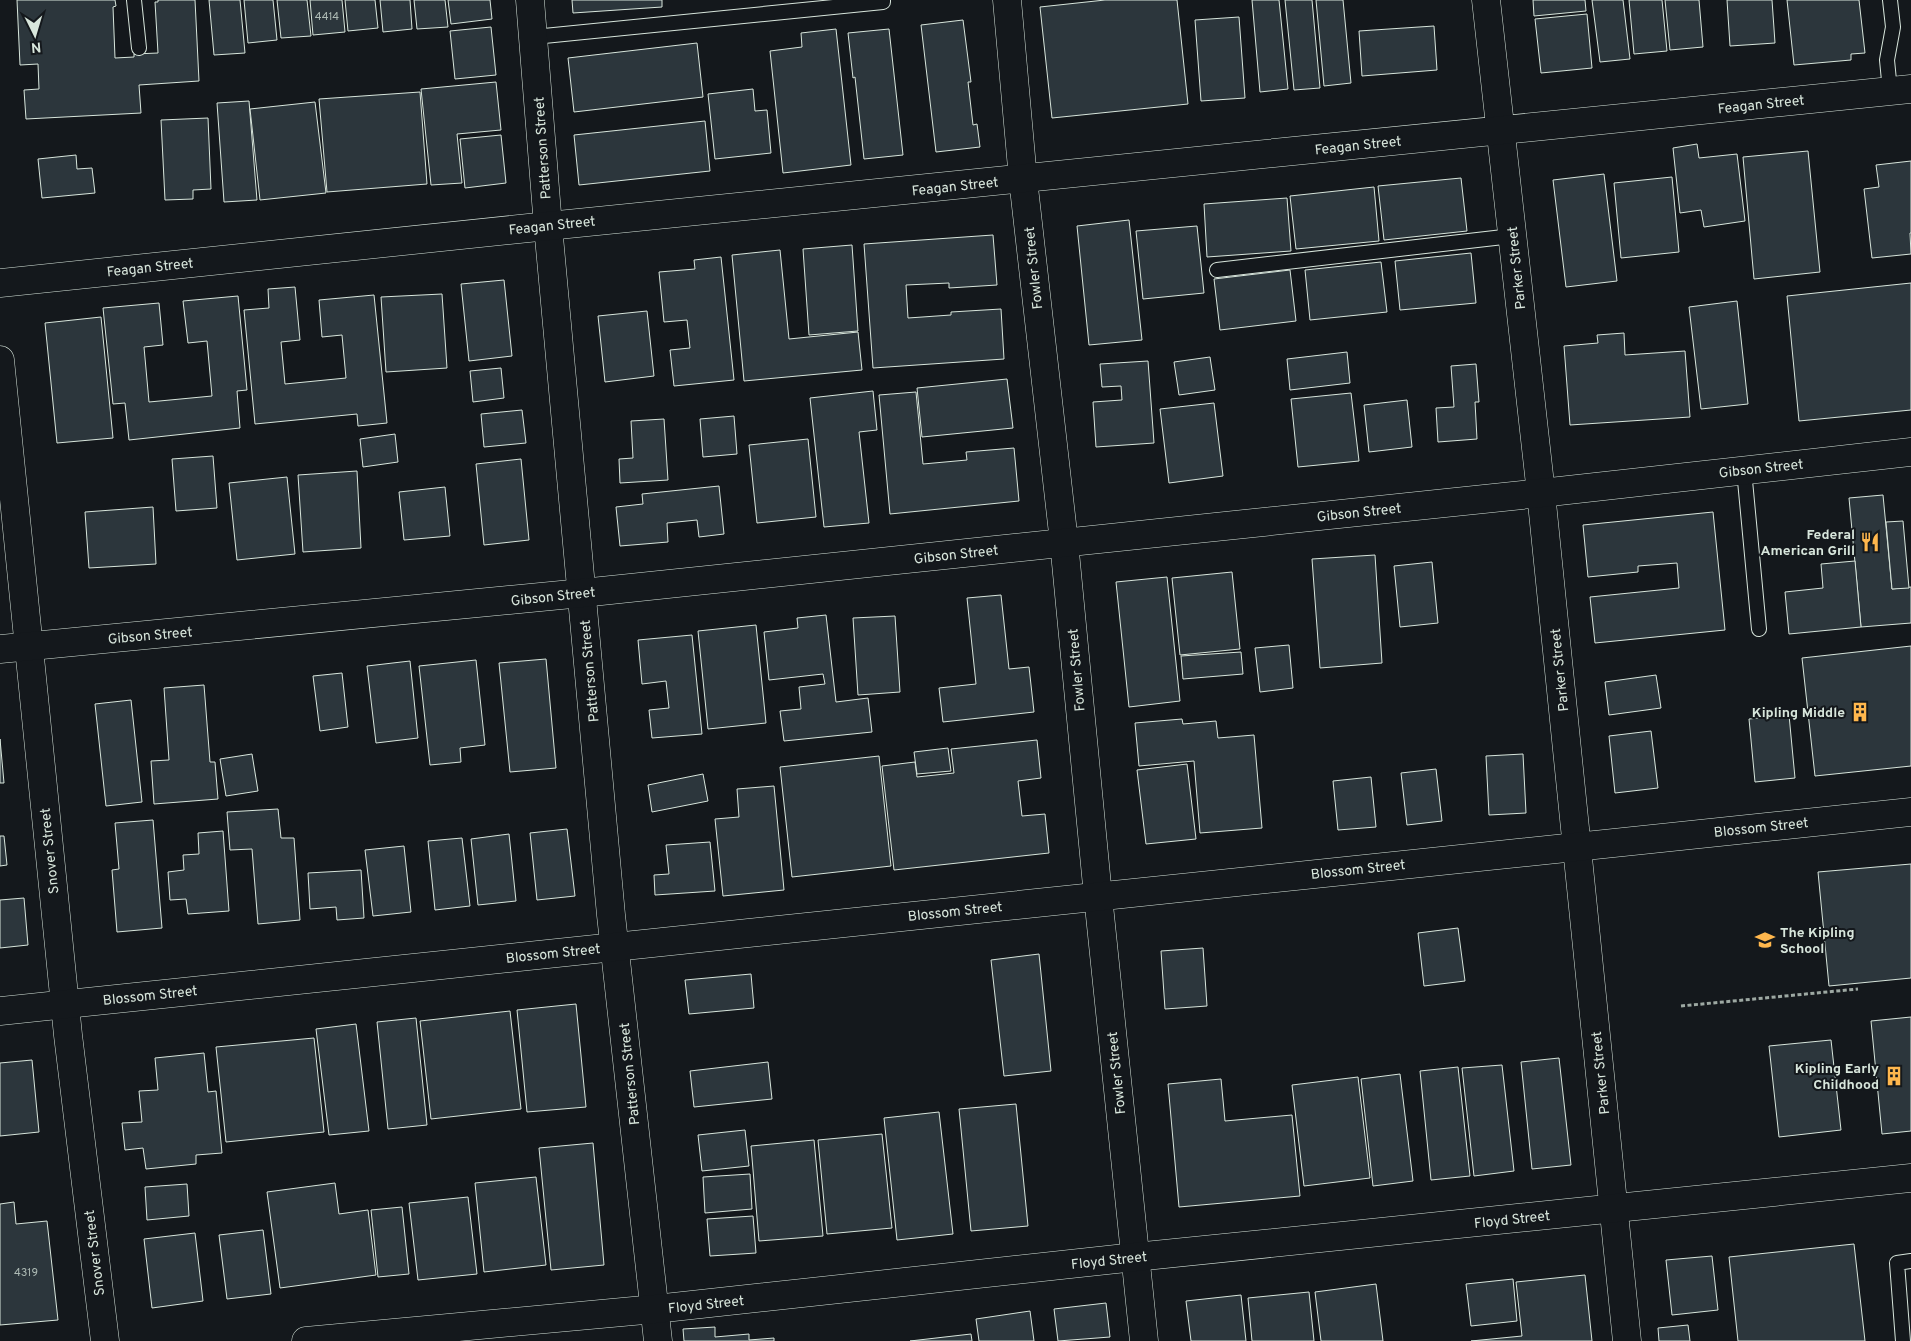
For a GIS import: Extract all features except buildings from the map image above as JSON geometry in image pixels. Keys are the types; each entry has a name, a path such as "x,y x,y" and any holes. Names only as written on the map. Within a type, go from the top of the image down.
{"street":[{"name":"Patterson Street","path":"530,0 548,226 615,946 658,1341"},
{"name":"Fowler Street","path":"1007,0 1023,179 1064,542 1144,1341"},
{"name":"Parker Street","path":"1486,0 1541,493 1627,1341"},
{"name":"Feagan Street","path":"0,283 1901,90"},
{"name":"Snover Street","path":"0,360 5,463 28,646 65,1004 105,1341"},
{"name":"Gibson Street","path":"0,649 582,594 1911,452"},
{"name":"Blossom Street","path":"0,1011 1911,812"},
{"name":"Floyd Street","path":"306,1341 655,1309 1135,1257 1911,1178"}],"lane":[{"path":"134,0 139,48"},
{"path":"534,37 883,2 883,0"},
{"path":"1890,0 1893,28 1887,60 1901,90"},
{"path":"1217,270 1512,236"},
{"path":"1744,470 1759,629"},
{"path":"1911,1262 1897,1263 1904,1341 1911,1340"}],"path":[{"path":"1682,1006 1858,989"}],"place":[{"name":"Federal American Grill","path":"1870,542"},
{"name":"Kipling Middle","path":"1860,712"},
{"name":"The Kipling School","path":"1765,940"},
{"name":"Kipling Early Childhood","path":"1894,1076"}]}
